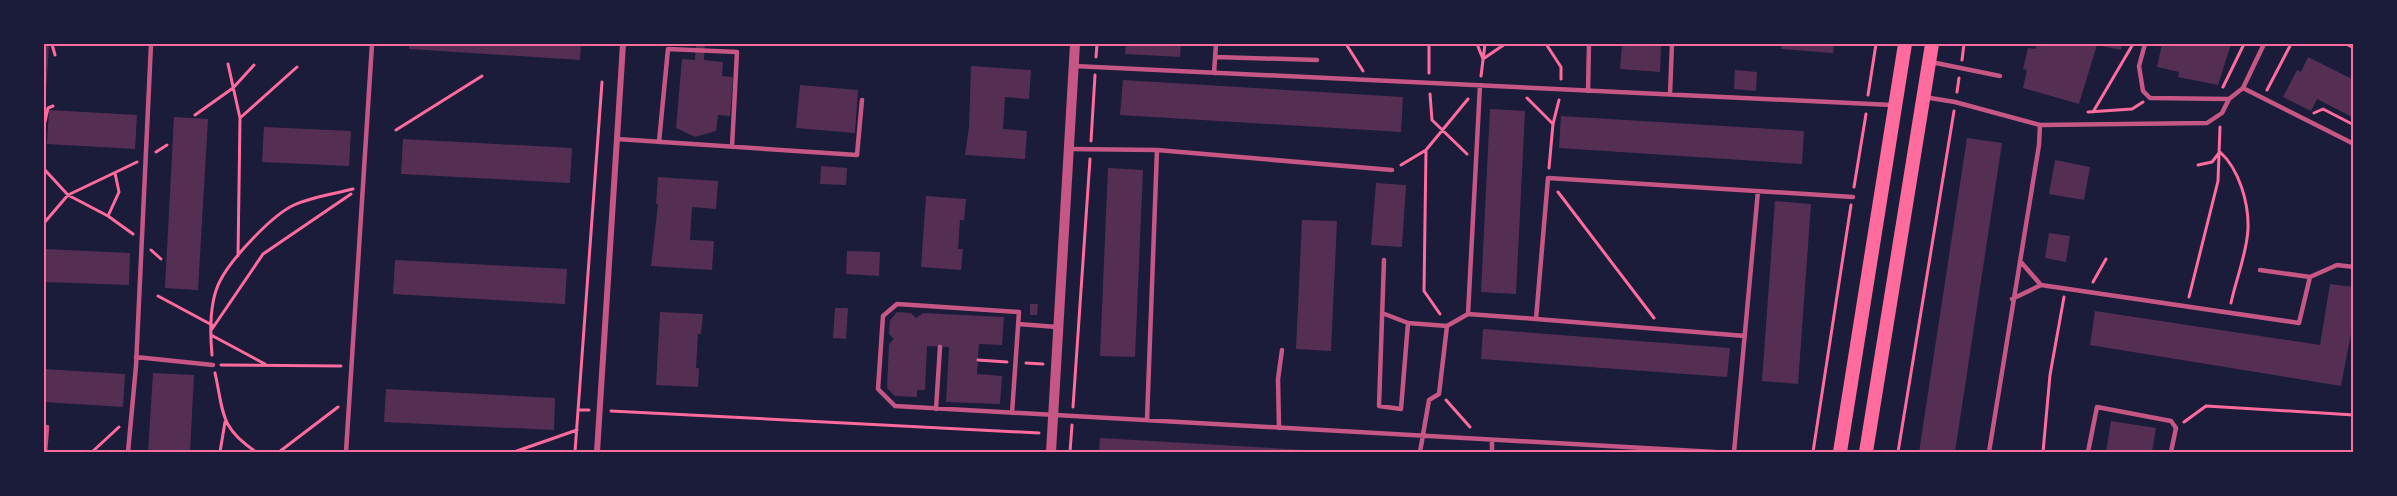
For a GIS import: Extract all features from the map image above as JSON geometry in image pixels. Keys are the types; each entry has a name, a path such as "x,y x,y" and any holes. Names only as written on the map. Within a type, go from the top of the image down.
{"main road":[{"path":"1840,453 1905,44"},
{"path":"1866,453 1932,44"}],"street":[{"path":"597,453 623,44"},
{"path":"1051,453 1075,44"}],"lane":[{"path":"128,453 136,357 151,44"},
{"path":"346,453 372,44"},
{"path":"1214,73 1216,44"},
{"path":"1587,90 1590,44"},
{"path":"1670,94 1672,44"},
{"path":"2145,44 2139,66 2143,91 2150,98 2229,99"},
{"path":"1922,97 1955,102 2040,125 2207,123 2222,113 2229,99 2243,88 2264,44"},
{"path":"659,142 668,49 737,52 732,147"},
{"path":"1215,57 1317,60"},
{"path":"1929,62 2000,76"},
{"path":"1074,66 1895,105"},
{"path":"1468,314 1480,85"},
{"path":"2243,88 2354,144"},
{"path":"617,139 857,155 862,100"},
{"path":"1989,453 2040,125"},
{"path":"1070,149 1157,150 1392,171"},
{"path":"1147,420 1157,150"},
{"path":"1536,319 1548,178 1853,197"},
{"path":"1734,453 1758,191"},
{"path":"1384,260 1379,405 1401,409 1408,323"},
{"path":"2020,261 2041,285"},
{"path":"2260,270 2310,277 2337,265 2354,267"},
{"path":"2012,300 2041,285 2299,323 2310,277"},
{"path":"1012,412 1019,312 897,304 883,316 878,390 895,406 1715,453"},
{"path":"941,314 942,307"},
{"path":"1382,313 1408,323 1447,326 1468,314 1745,336"},
{"path":"1018,324 1058,327"},
{"path":"1420,453 1429,400 1440,393 1447,326"},
{"path":"936,409 940,347"},
{"path":"1279,428 1278,379 1282,350"},
{"path":"136,357 213,364"},
{"path":"2088,453 2097,406 2171,421 2176,428 2172,453"},
{"path":"45,453 47,427"},
{"path":"1492,440 1492,453"}],"path":[{"path":"52,44 55,55"},
{"path":"1070,453 1097,44"},
{"path":"1346,44 1369,80"},
{"path":"1429,44 1432,120 1476,164"},
{"path":"1477,44 1483,59"},
{"path":"1392,171 1426,150 1441,129 1480,85 1485,44"},
{"path":"1483,59 1505,44"},
{"path":"1813,453 1876,44"},
{"path":"1898,453 1964,44"},
{"path":"2093,112 2133,44"},
{"path":"2221,89 2225,86 2244,44"},
{"path":"2275,97 2266,92 2291,44"},
{"path":"2346,44 2354,48"},
{"path":"1549,45 1560,67 1562,89 1553,124 1548,178 1662,329"},
{"path":"228,64 240,118 238,257"},
{"path":"195,115 233,88 255,65"},
{"path":"240,118 297,67"},
{"path":"396,130 482,76"},
{"path":"575,453 602,82"},
{"path":"1515,87 1544,112 1553,124"},
{"path":"2084,112 2132,109 2150,98"},
{"path":"44,126 48,108 53,106"},
{"path":"2310,115 2323,109 2354,125"},
{"path":"2187,306 2217,181 2219,133"},
{"path":"44,223 68,195 167,146"},
{"path":"1426,150 1424,291 1447,326"},
{"path":"2198,165 2212,162 2220,152"},
{"path":"2220,152 2229,160 2239,183 2246,207 2248,231 2229,312"},
{"path":"44,169 68,195 108,216 142,240 161,259"},
{"path":"108,216 119,192 115,173"},
{"path":"220,453 225,422 213,364 211,336 219,282 238,257 274,219 293,206 363,187"},
{"path":"211,330 263,254 363,187"},
{"path":"2088,291 2106,259"},
{"path":"2043,453 2050,375 2066,288"},
{"path":"158,296 212,325"},
{"path":"211,336 266,365"},
{"path":"213,364 352,366"},
{"path":"1440,393 1481,439"},
{"path":"279,453 349,399"},
{"path":"2176,428 2206,406 2354,415"},
{"path":"600,410 1041,433"},
{"path":"92,453 131,416"},
{"path":"225,422 242,443 256,453"},
{"path":"514,453 577,430"}],"building":[{"path":"44,44 49,44 45,111 44,111"},
{"path":"409,44 581,44 580,60 409,49"},
{"path":"696,44 705,44 704,60 723,62 722,76 733,77 730,116 718,115 716,131 695,137 676,128 682,59 695,60"},
{"path":"1126,44 1181,44 1180,57 1125,54"},
{"path":"1622,44 1661,44 1660,72 1620,69"},
{"path":"1782,44 1834,44 1833,53 1781,49"},
{"path":"2037,44 2122,44 2121,50 2097,45 2079,104 2023,88 2027,70 2023,69 2028,48 2035,49"},
{"path":"2162,44 2231,44 2218,85 2178,77 2179,72 2157,67"},
{"path":"2308,57 2354,80 2354,118 2317,99 2311,111 2283,97 2297,70 2301,72"},
{"path":"971,66 1031,70 1029,99 1005,97 1003,129 1027,131 1025,159 965,155 969,127"},
{"path":"1735,70 1757,72 1756,91 1734,89"},
{"path":"1123,80 1403,97 1401,132 1120,115"},
{"path":"800,85 858,90 855,133 796,128"},
{"path":"1490,109 1525,111 1516,294 1481,292"},
{"path":"49,110 137,115 135,149 47,144"},
{"path":"1561,116 1804,131 1802,164 1559,148"},
{"path":"174,117 208,119 198,290 165,288"},
{"path":"264,127 351,131 349,166 262,162"},
{"path":"1967,138 2002,143 1955,452 1919,452"},
{"path":"403,139 572,148 570,183 401,174"},
{"path":"2055,160 2090,167 2084,200 2049,194"},
{"path":"821,166 847,168 846,185 820,184"},
{"path":"1108,168 1143,170 1135,357 1100,356"},
{"path":"658,177 718,181 716,209 692,207 690,240 714,241 712,270 651,266 658,204 656,204"},
{"path":"1376,183 1406,185 1402,247 1371,245"},
{"path":"926,196 966,199 964,220 960,220 958,249 963,249 961,270 921,267"},
{"path":"1775,201 1811,204 1798,384 1762,381"},
{"path":"1302,220 1337,221 1331,351 1296,349"},
{"path":"2049,233 2070,236 2066,262 2045,258"},
{"path":"44,249 130,253 129,285 44,282"},
{"path":"847,251 880,252 879,276 846,274"},
{"path":"395,260 567,269 565,304 393,294"},
{"path":"2330,284 2354,287 2354,318 2341,386 2090,345 2095,311 2320,345"},
{"path":"1030,304 1038,304 1037,315 1030,315"},
{"path":"835,308 848,308 846,339 833,338"},
{"path":"660,312 703,314 701,334 698,334 696,368 699,368 698,387 656,385"},
{"path":"897,312 911,313 916,318 923,313 1004,317 1002,345 979,344 977,374 1002,376 1000,404 946,402 949,347 927,346 925,390 917,390 917,397 895,396 887,388 889,344 894,339 889,334 890,320"},
{"path":"1483,329 1730,348 1727,377 1481,359"},
{"path":"44,369 125,374 123,407 44,402"},
{"path":"153,373 194,375 190,452 148,452"},
{"path":"386,389 555,398 554,430 384,422"},
{"path":"2111,421 2156,428 2152,452 2106,452"},
{"path":"1100,438 1323,451 1323,452 1099,452"}]}
